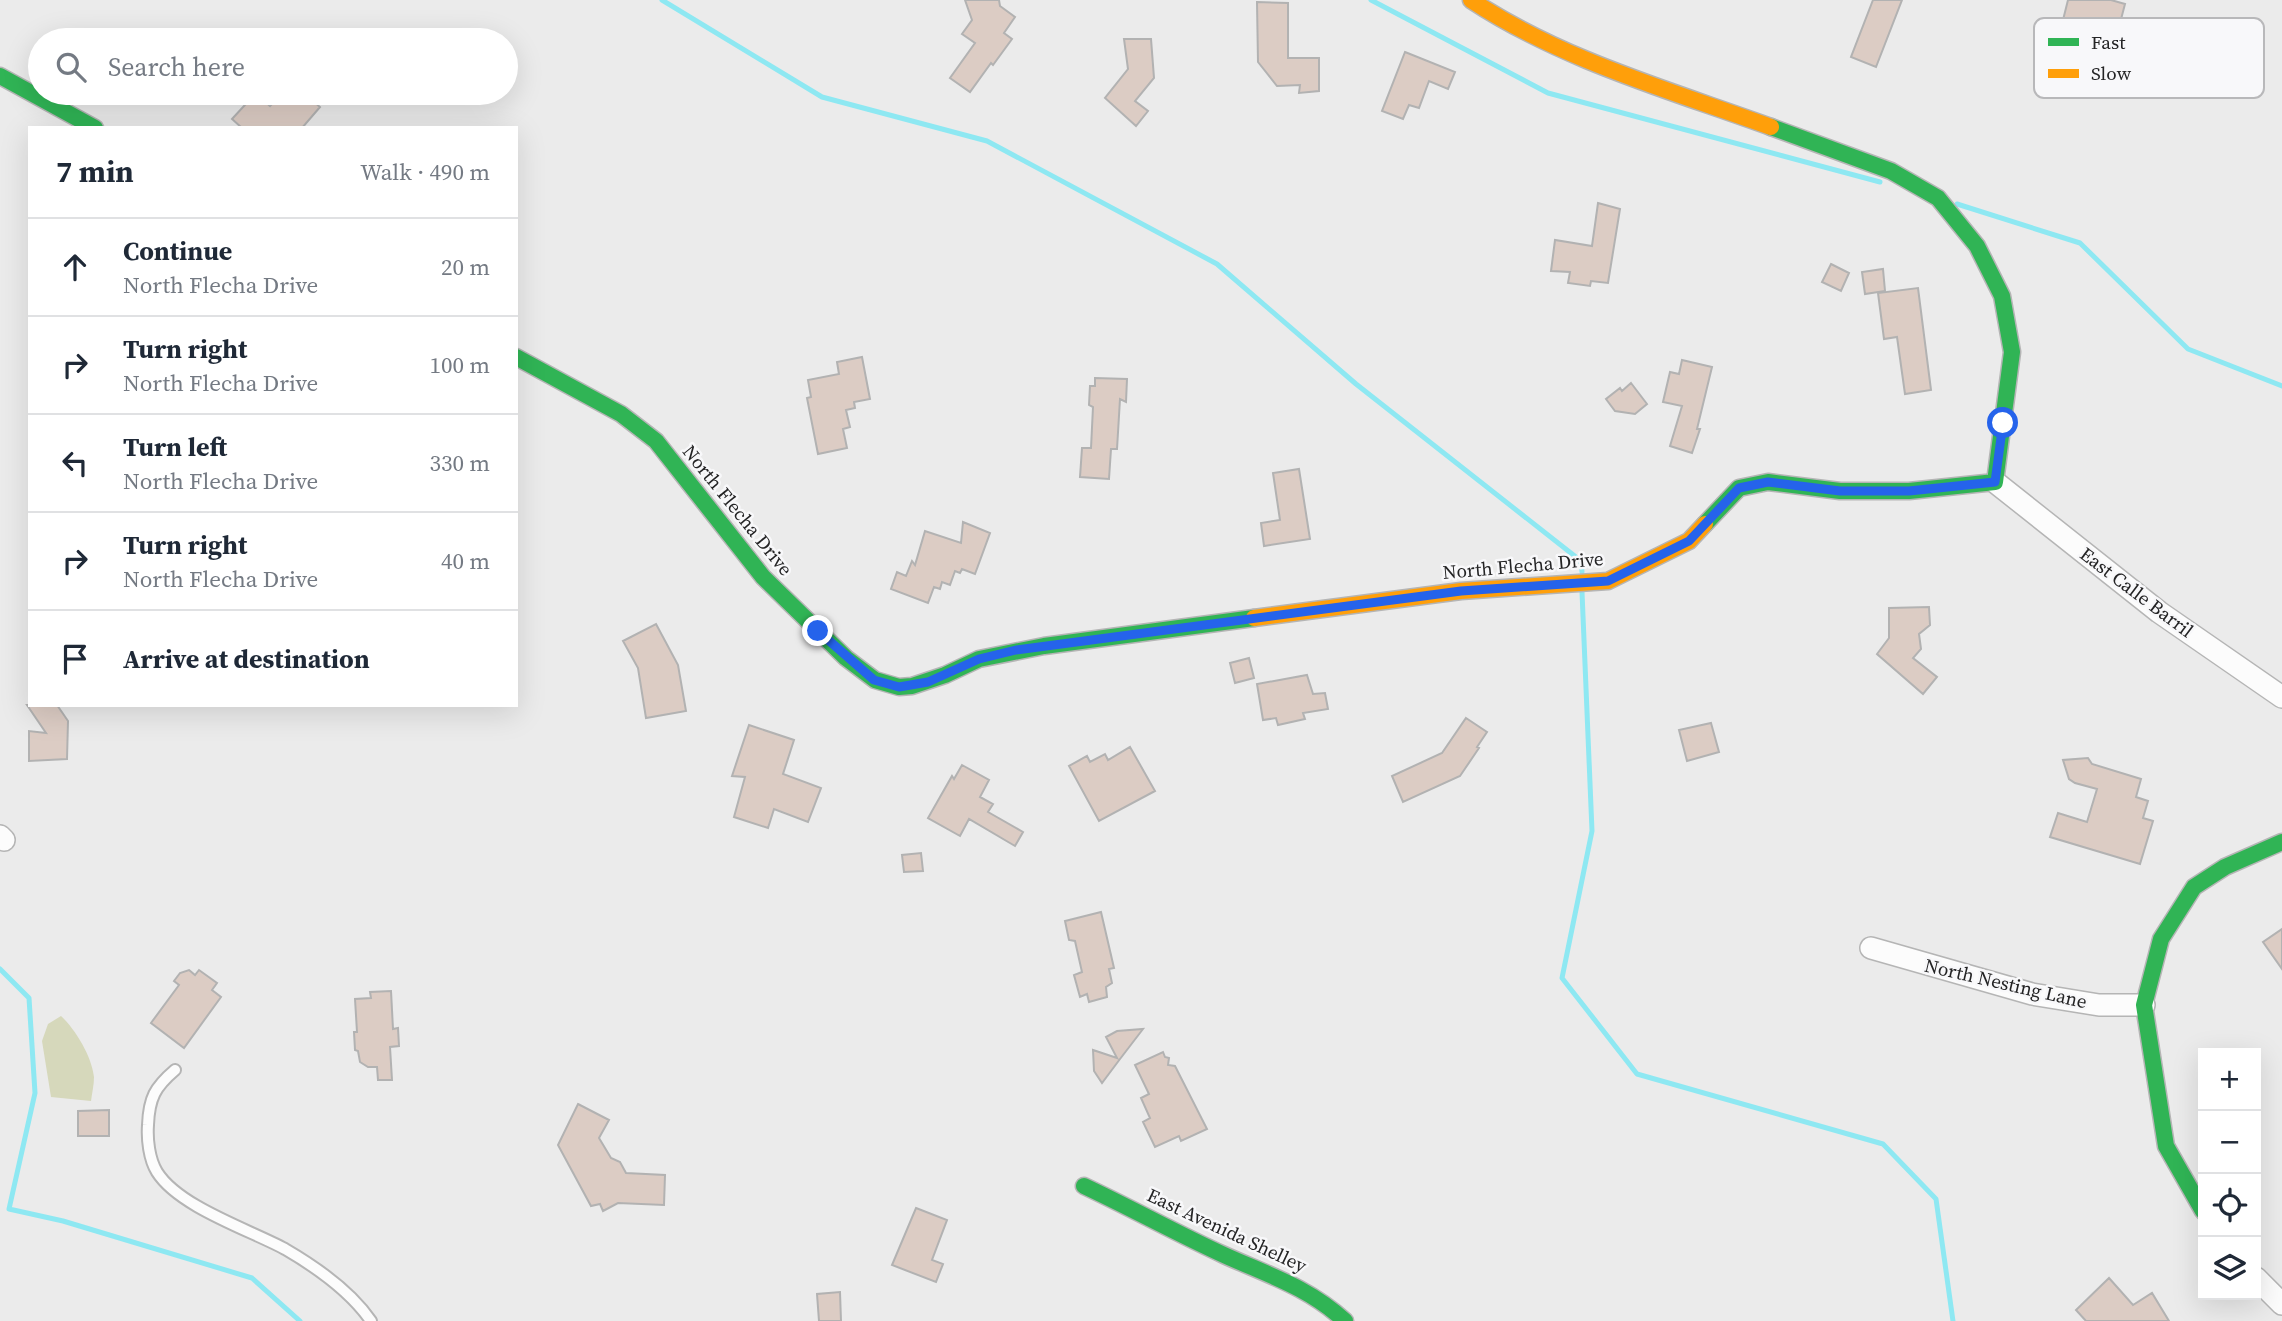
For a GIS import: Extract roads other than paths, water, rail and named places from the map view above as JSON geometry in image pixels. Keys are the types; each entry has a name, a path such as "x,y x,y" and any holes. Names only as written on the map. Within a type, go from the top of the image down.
{"street":[{"path":"1471,0 1503,21 1568,53 1891,171 1938,198 1977,246 2002,296 2011,352 1995,482"},
{"path":"0,76 28,91"},
{"path":"53,105 91,126"},
{"name":"North Flecha Drive","path":"518,358 621,414 656,441 763,577 846,658 874,680 899,687 928,682 979,659 1016,650 1461,591 1608,581 1689,541 1739,488 1768,482 1840,491 1909,491 1995,482"},
{"name":"East Calle Barril","path":"1995,482 2159,612 2282,697"},
{"path":"2198,1202 2166,1146 2144,1005 2161,939 2194,887 2225,867 2282,842"},
{"name":"North Nesting Lane","path":"1871,948 2032,994 2099,1005 2144,1005"},
{"name":"East Avenida Shelley","path":"1084,1186 1224,1255 1298,1285 1328,1305 1345,1321"},
{"path":"2261,1283 2282,1304"}],"lane":[{"path":"175,1070 162,1081 151,1098 148,1134 150,1152 157,1171 172,1187 196,1204 237,1228 284,1249 318,1271 362,1308 371,1321"}],"waterway":[{"path":"662,0 822,97 987,141 1217,264 1356,384 1581,561 1582,572"},
{"path":"1371,0 1548,93 1880,182"},
{"path":"1957,204 2080,243 2188,349 2282,386"},
{"path":"1582,592 1592,831 1562,978 1637,1074 1883,1144 1936,1199 1953,1321"},
{"path":"0,969 29,998 35,1093 9,1209 63,1221 252,1278 300,1321"}]}
